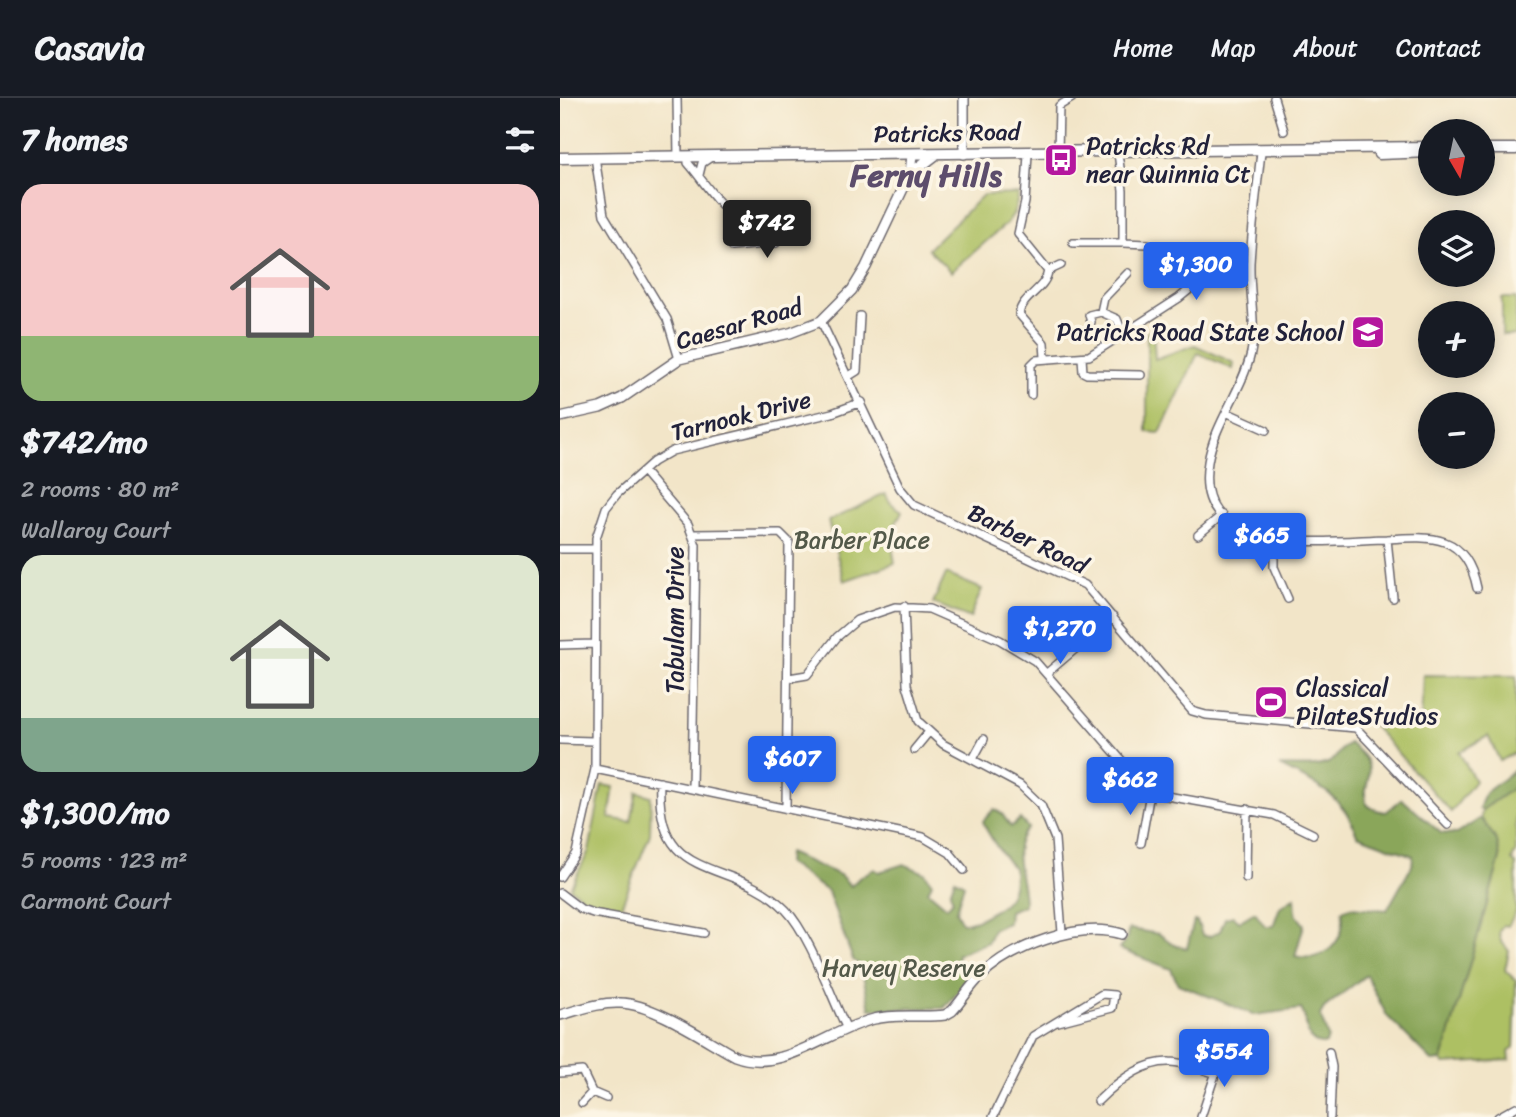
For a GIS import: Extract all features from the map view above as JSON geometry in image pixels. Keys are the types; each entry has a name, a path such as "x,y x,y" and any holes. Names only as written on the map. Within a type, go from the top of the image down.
{"main road":[{"path":"1495,149 1516,149"},
{"name":"Patricks Road","path":"560,158 1418,150"},
{"path":"907,178 935,155"}],"street":[{"path":"677,98 683,157 739,223 753,230 770,230 776,236 776,243 731,247 729,241 739,223"},
{"path":"964,98 964,154"},
{"path":"1058,153 1059,106 1072,98"},
{"path":"1274,98 1284,131"},
{"path":"1261,152 1250,265 1251,351 1211,451 1207,472 1211,495 1222,515 1242,532 1275,540 1436,538 1455,547 1472,565 1477,588"},
{"path":"1118,153 1123,190 1123,243"},
{"path":"1028,154 1025,202 1018,234 1048,271 1047,278 1020,306 1019,314 1044,343 1045,357"},
{"name":"Caesar Road","path":"560,417 600,408 622,398 679,359 790,333 821,321 839,306 881,239 907,178 909,155"},
{"path":"699,175 702,163 712,156"},
{"path":"595,157 604,215 667,319 679,359"},
{"path":"1073,243 1148,244"},
{"path":"1048,271 1061,265"},
{"path":"1031,395 1031,365 1045,357 1082,358 1137,326 1216,268 1250,265"},
{"path":"1083,307 1090,319 1101,312 1104,298 1128,273"},
{"path":"1101,312 1117,319 1123,334"},
{"path":"849,376 857,371 860,316"},
{"name":"Barber Road","path":"821,321 862,402 900,488 914,505 1085,585 1192,710 1206,715 1356,728 1448,825"},
{"path":"1082,358 1083,372 1087,374 1141,375"},
{"name":"Tarnook Drive","path":"560,877 576,853 595,769 594,549 607,508 617,494 671,451 832,413 862,402"},
{"path":"1228,412 1266,430"},
{"name":"Tabulam Drive","path":"643,471 694,534 692,788"},
{"path":"1198,535 1222,515"},
{"path":"694,534 774,533 785,536 790,552 786,809"},
{"path":"1387,539 1393,598"},
{"path":"1275,540 1274,567 1288,598"},
{"path":"560,549 594,549"},
{"path":"789,678 807,675 837,637 857,620 886,609 904,606 929,609 1000,639 1027,654 1047,673 1150,793 1274,815 1313,834"},
{"path":"904,606 907,685 911,706 928,733 1020,785 1041,805 1055,839 1062,933"},
{"path":"1047,673 1113,617"},
{"path":"560,645 593,644"},
{"path":"914,750 928,733"},
{"path":"973,760 984,739"},
{"path":"560,740 593,741"},
{"path":"595,769 923,837 950,853 964,870"},
{"path":"660,782 662,824 673,845 697,864 756,888 786,911 799,929 847,1029"},
{"path":"1141,843 1150,793"},
{"path":"1246,878 1247,809"},
{"path":"560,893 581,909 593,914 704,933"},
{"path":"560,1014 606,1004 630,1004 656,1014 734,1056 757,1061 784,1056 883,1017 945,1015 952,1011 990,969 1039,942 1062,933 1101,930 1122,934"},
{"path":"993,1117 1028,1042 1041,1029 1058,1022 1112,1008 1114,995 1102,994 1058,1022"},
{"path":"1201,1117 1223,1051"},
{"path":"1329,1052 1332,1066 1330,1117"},
{"path":"1098,1101 1111,1088 1146,1066 1171,1062 1214,1073"},
{"path":"560,1073 582,1071 592,1093 606,1098"},
{"path":"582,1103 592,1093"},
{"path":"1498,1117 1516,1107"}],"green space":[{"path":"1019,194 1014,213 1006,224 951,272 928,249 983,195"},
{"path":"1502,298 1516,298 1516,335 1502,335"},
{"path":"1153,329 1155,359 1195,345 1234,363 1233,369 1198,353 1160,433 1147,432 1147,333"},
{"name":"Barber Place","path":"886,494 892,504 902,511 890,535 895,563 844,581 828,521"},
{"path":"946,574 982,589 970,618 933,603"},
{"path":"1423,675 1516,676 1516,752 1500,761 1488,736 1459,752 1475,781 1451,812 1367,719 1421,724"},
{"path":"1349,743 1367,761 1369,773 1365,800 1368,805 1386,812 1402,799 1441,833 1456,834 1481,818 1497,841 1500,858 1442,1060 1432,1061 1387,1016 1366,975 1324,1008 1320,1015 1328,1037 1326,1044 1313,1041 1310,1037 1301,1009 1255,1015 1178,984 1171,969 1119,949 1126,940 1129,929 1159,934 1176,946 1187,948 1194,921 1197,921 1202,935 1209,937 1220,931 1225,918 1233,916 1240,921 1255,912 1265,926 1273,926 1280,907 1295,897 1296,914 1304,925 1295,956 1306,958 1324,953 1332,947 1341,931 1342,911 1351,907 1387,910 1412,866 1413,856 1357,835 1344,809 1327,792 1279,766 1319,766 1333,760"},
{"path":"1516,769 1516,786 1482,810 1479,809 1485,793"},
{"path":"602,785 614,787 609,818 631,822 637,792 651,796 650,834 620,909 591,903 570,888 589,851"},
{"path":"1516,786 1516,851 1512,860 1516,864 1516,912 1508,926 1503,925 1499,932 1501,941 1509,951 1505,970 1516,981 1514,1047 1509,1052 1510,1060 1444,1064 1442,1060 1500,859 1497,841 1481,818 1482,810"},
{"name":"Harvey Reserve","path":"994,809 1002,814 1011,827 1020,819 1028,828 1018,845 1017,855 1024,905 1009,911 1008,923 993,929 988,942 958,954 957,960 967,975 964,985 944,1008 870,1009 861,966 853,960 828,892 787,863 788,853 840,875 851,886 874,869 879,872 904,864 925,873 932,883 928,891 947,907 953,900 950,892 955,879 964,884 956,911 962,923 969,922 995,910 1006,901 1012,890 1014,868 996,846 983,821"}],"place":[{"name":"Patricks Rd near Quinnia Ct","path":"1061,160"},
{"name":"Patricks Road State School","path":"1368,332"},
{"name":"Classical PilateStudios","path":"1271,702"}],"district":[{"name":"Ferny Hills","path":"926,175"}]}
